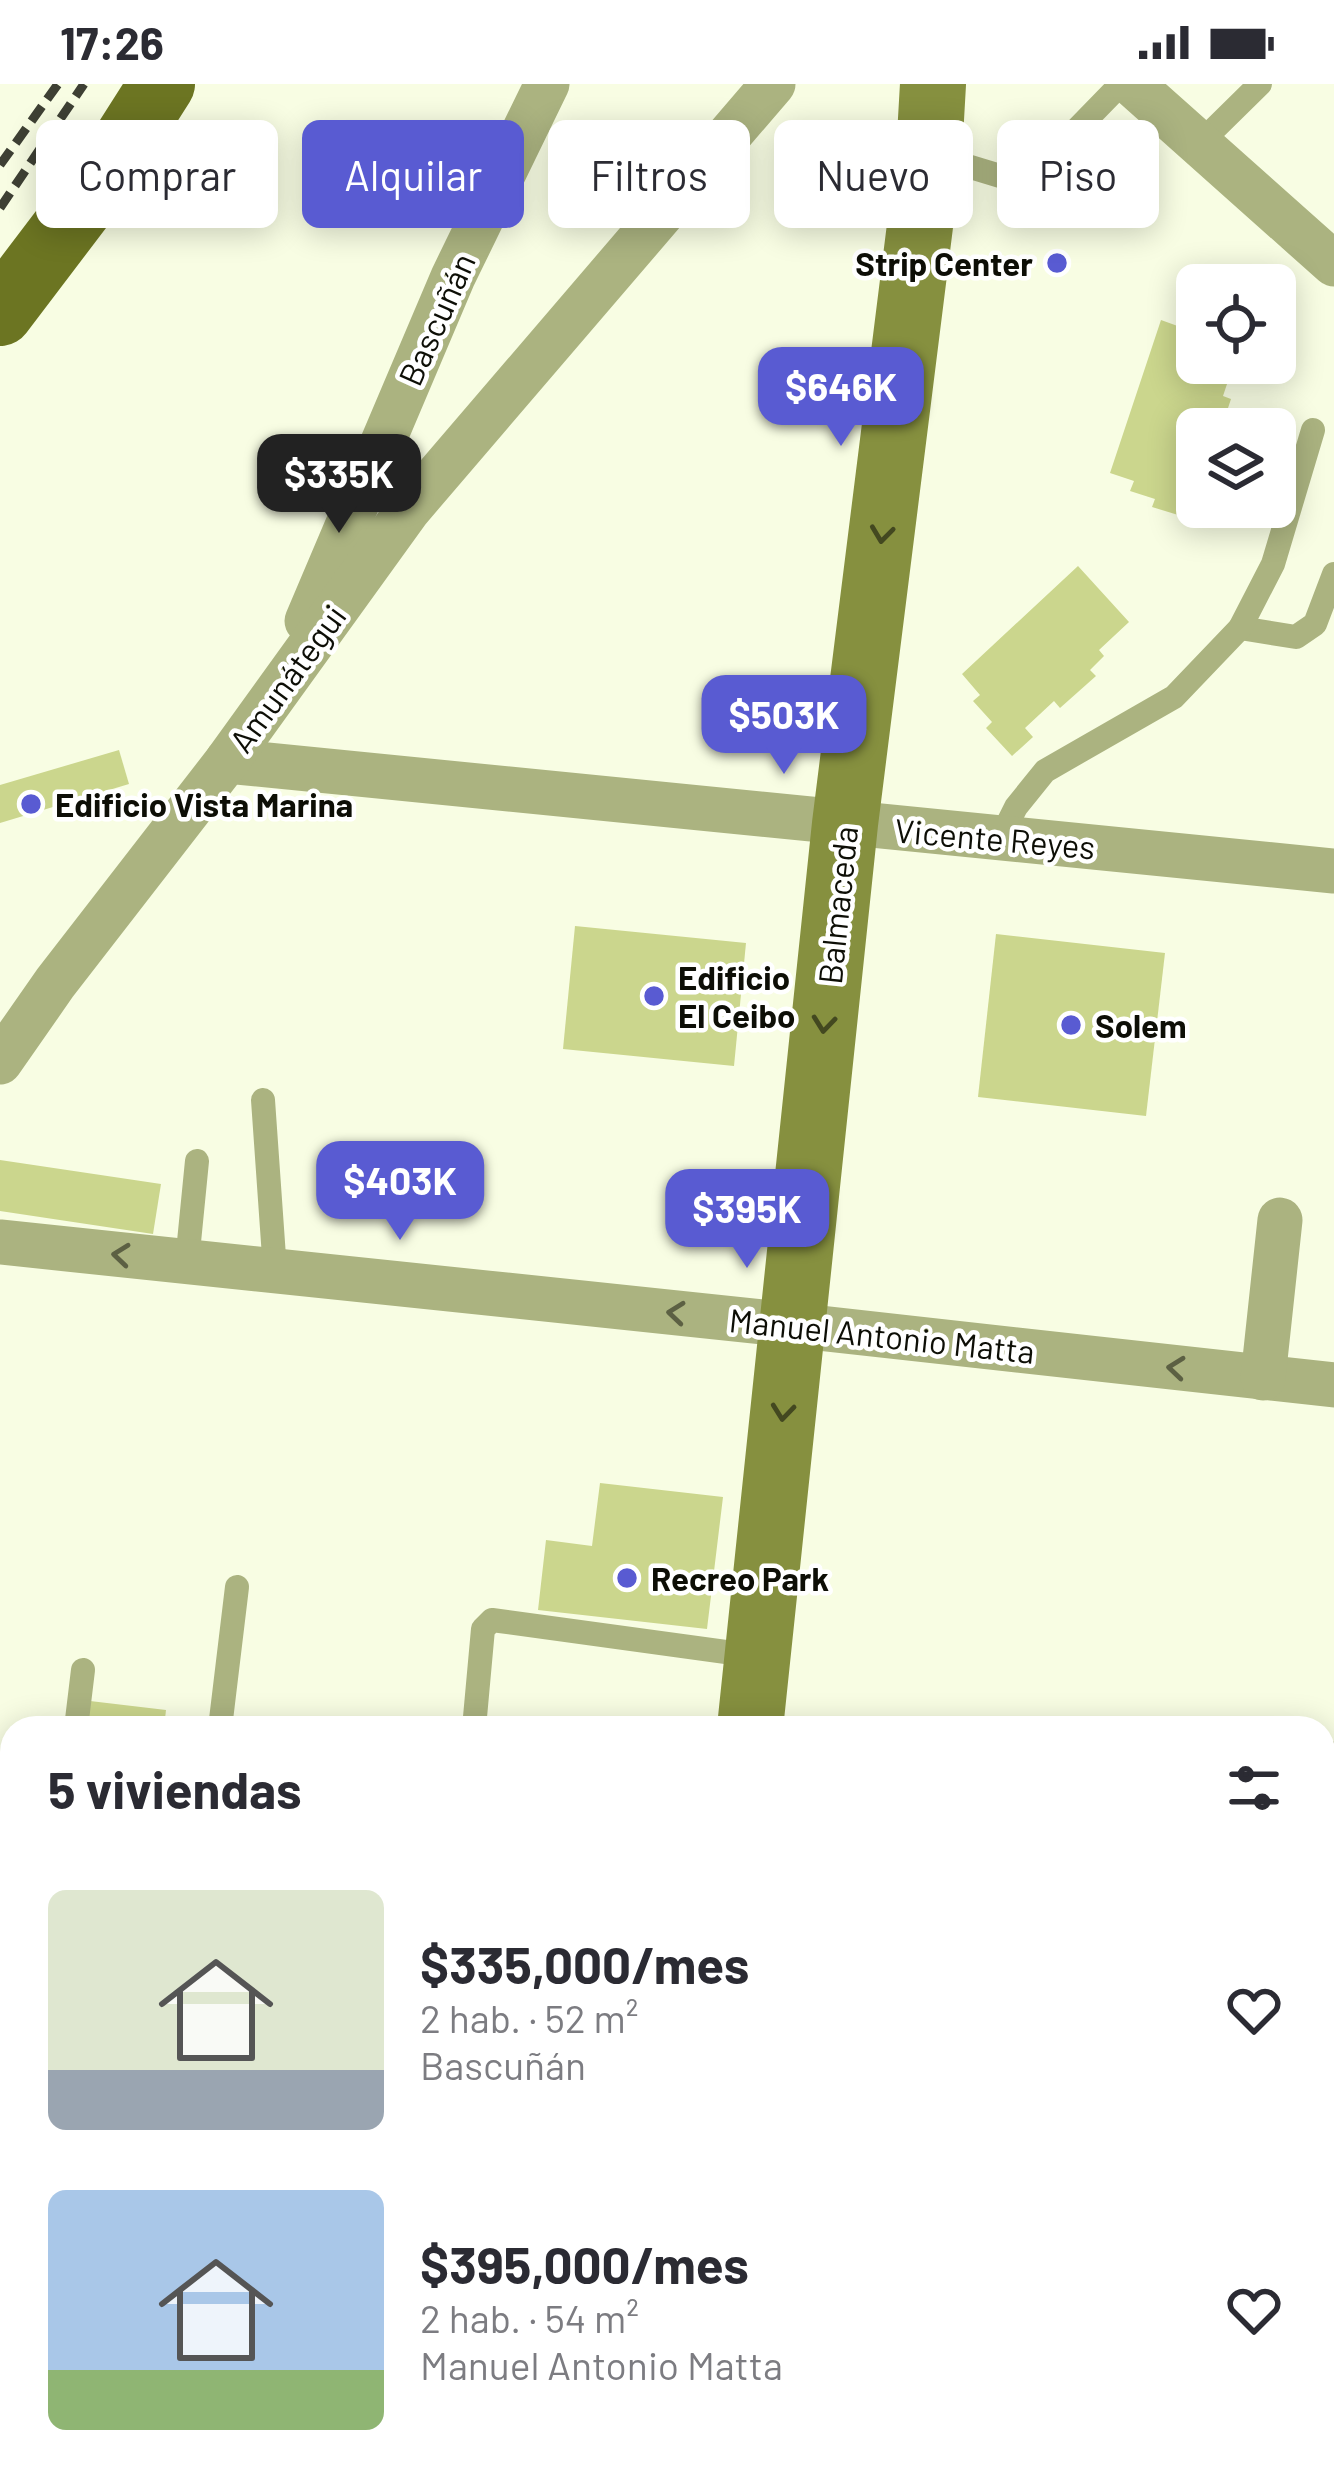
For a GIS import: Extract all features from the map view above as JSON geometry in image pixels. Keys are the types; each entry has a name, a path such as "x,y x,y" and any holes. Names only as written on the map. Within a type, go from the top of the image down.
{"main road":[{"path":"0,313 101,179 162,84"}],"street":[{"name":"Bascuñán","path":"278,690 443,299 547,84"},
{"name":"Amunátegui","path":"0,1062 55,983 227,761 408,510 773,84"},
{"name":"Balmaceda","path":"931,120 933,84"},
{"path":"1132,84 1334,264"},
{"name":"Balmaceda","path":"751,1716 845,824 920,228"},
{"name":"Vicente Reyes","path":"227,761 1334,871"},
{"path":"1263,1378 1280,1220"},
{"name":"Manuel Antonio Matta","path":"0,1242 1334,1385"}],"lane":[{"path":"973,168 1010,179 1045,162 1121,84"},
{"path":"1199,144 1260,84"},
{"path":"1000,839 1016,807 1045,771 1174,698 1240,628 1273,564 1313,430"},
{"path":"1240,628 1296,637 1315,624 1334,574"},
{"path":"263,1100 274,1271"},
{"path":"187,1262 197,1161"},
{"path":"221,1716 237,1587"},
{"path":"475,1716 483,1629 492,1620 757,1656"},
{"path":"77,1716 83,1670"}],"building":[{"path":"1161,320 1176,325 1176,384 1227,384 1223,396 1231,399 1228,408 1176,408 1176,514 1152,507 1155,499 1130,491 1134,481 1110,473"},
{"path":"1078,566 1129,622 1099,650 1104,656 1090,670 1096,676 1060,708 1054,701 1025,728 1033,737 1012,756 986,728 992,722 973,701 980,695 962,674"},
{"name":"Edificio Vista Marina","path":"119,750 129,784 0,823 0,785"},
{"name":"Edificio El Ceibo","path":"575,926 746,943 734,1066 563,1049"},
{"name":"Solem","path":"996,934 1165,953 1146,1116 978,1097"},
{"path":"0,1160 161,1184 153,1234 0,1211"},
{"name":"Recreo Park","path":"600,1483 723,1497 707,1629 538,1610 546,1540 592,1546"},
{"path":"90,1701 166,1710 165,1716 88,1716"}],"railway":[{"path":"0,165 58,84"},
{"path":"0,208 84,84"}],"place":[{"name":"Strip Center","path":"1057,263"},
{"name":"Edificio Vista Marina","path":"31,804"},
{"name":"Edificio El Ceibo","path":"654,996"},
{"name":"Solem","path":"1071,1025"},
{"name":"Recreo Park","path":"627,1578"}]}
